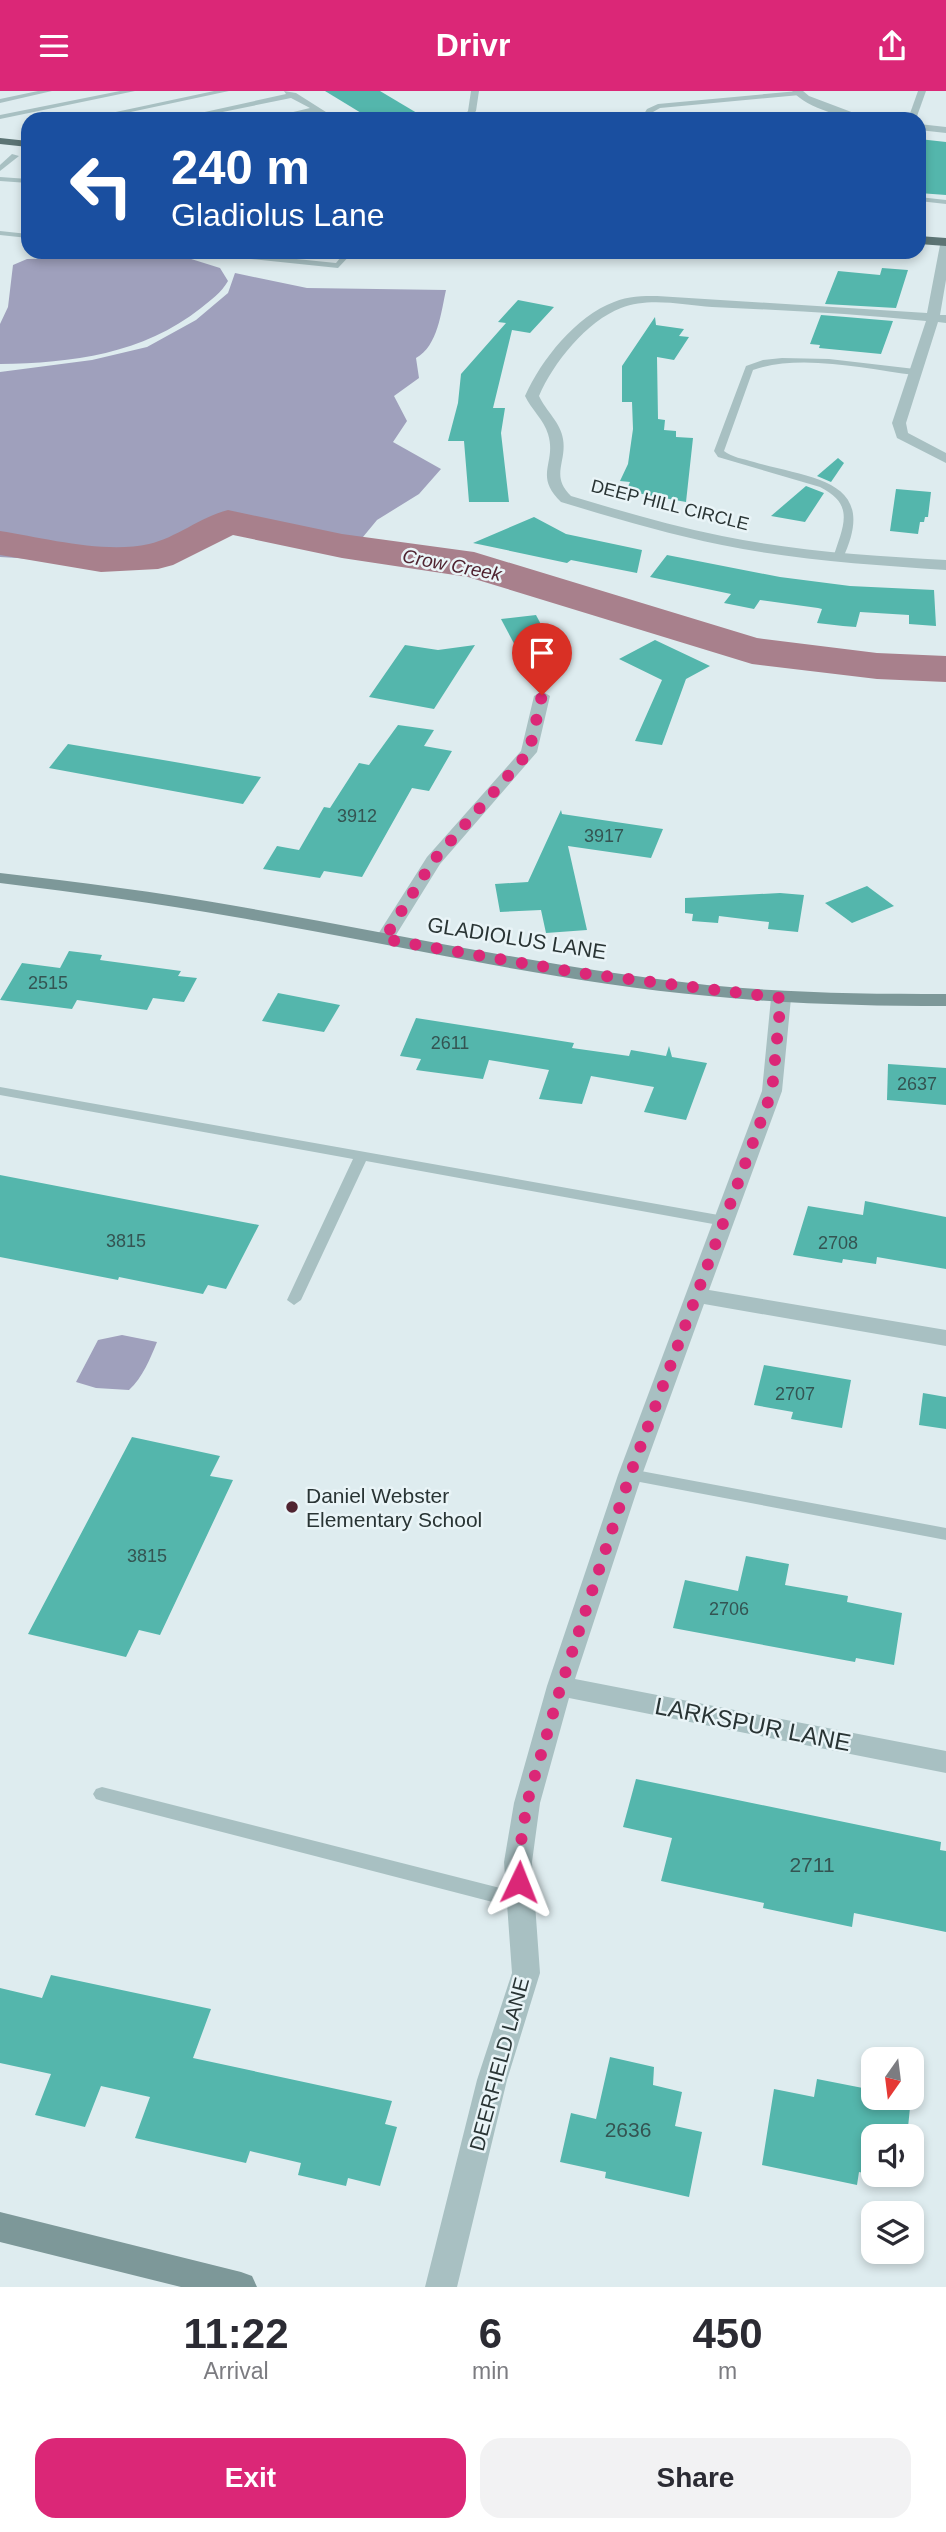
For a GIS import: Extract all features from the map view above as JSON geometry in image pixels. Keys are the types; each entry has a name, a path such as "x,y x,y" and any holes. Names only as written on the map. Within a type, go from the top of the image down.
{"main road":[{"path":"0,141 21,142"},
{"path":"0,155 21,156"},
{"path":"926,241 946,244"}],"street":[{"path":"798,92 805,98 844,112"},
{"path":"926,128 946,130"},
{"path":"946,244 939,318 915,372 898,423 902,435 946,459"},
{"name":"DEEP HILL CIRCLE","path":"939,318 744,304 656,300 623,303 600,314 563,347 536,382 532,396 556,434 552,481 558,493 566,499 654,525 724,541 838,558 946,565"},
{"path":"384,939 433,861 529,752 542,695"},
{"name":"GLADIOLUS LANE","path":"0,878 155,897 580,973 781,998 946,1000"},
{"name":"DEERFIELD LANE","path":"441,2287 492,2080 526,1973 518,1862 527,1803 561,1686 630,1475 772,1091 781,998"},
{"path":"695,1295 946,1338"},
{"name":"LARKSPUR LANE","path":"561,1686 946,1762"},
{"path":"0,2227 241,2287"}],"lane":[{"path":"0,101 48,91"},
{"path":"29,112 131,91"},
{"path":"122,112 225,91"},
{"path":"471,112 475,91"},
{"path":"681,91 694,103"},
{"path":"914,112 922,91"},
{"path":"649,112 658,106 798,92"},
{"path":"207,112 289,93 322,112"},
{"path":"303,112 318,109"},
{"path":"0,118 21,114"},
{"path":"0,118 21,121"},
{"path":"0,169 15,156"},
{"path":"0,179 21,180"},
{"path":"926,200 946,202"},
{"path":"0,233 21,235"},
{"path":"270,259 338,266 344,259"},
{"path":"838,558 850,512 846,497 823,485 721,456 719,451 749,368 760,363 792,362 915,372"},
{"path":"0,1091 724,1221"},
{"path":"294,1300 361,1156"},
{"path":"630,1475 946,1534"},
{"path":"102,1794 520,1901"}],"shaded area":[{"path":"27,259 191,259 220,268 228,281 212,299 179,324 131,346 80,358 0,364 0,324 8,307 13,265"},
{"path":"235,273 307,288 446,290 434,337 416,358 419,378 394,396 407,421 393,442 441,469 419,494 377,520 358,543 226,525 151,566 0,557 0,372 92,360 147,347 196,320 228,293"},
{"path":"122,1335 157,1342 134,1385 129,1390 96,1388 76,1382 98,1340"}],"building":[{"path":"325,91 380,91 415,112 360,112"},
{"path":"926,140 946,142 946,195 926,194"},
{"path":"882,268 908,270 896,308 825,304 838,271 880,275"},
{"path":"518,300 554,307 530,333 512,330 493,408 505,408 501,433 509,502 469,502 464,441 448,441 458,403 461,374 506,323 498,322"},
{"path":"821,315 893,321 881,354 819,348 820,345 810,344"},
{"path":"655,317 656,325 684,329 679,336 689,337 674,360 657,357 658,419 665,420 664,430 676,431 676,437 693,438 686,502 626,491 630,482 620,481 628,464 633,429 632,402 622,402 622,366"},
{"path":"838,458 844,463 831,482 817,476"},
{"path":"806,486 824,493 805,522 771,516"},
{"path":"896,489 931,492 928,517 925,517 924,522 920,522 918,534 890,531"},
{"path":"534,517 566,534 642,550 637,573 571,560 567,563 473,543"},
{"path":"667,555 780,577 850,586 934,590 936,626 909,624 909,615 860,612 856,627 843,626 817,623 822,609 818,608 760,600 754,609 724,603 731,594 650,577"},
{"path":"536,615 554,649 519,653 501,619"},
{"path":"655,640 710,666 686,679 662,745 635,741 662,680 619,659"},
{"path":"405,645 438,650 475,645 434,709 369,697"},
{"path":"398,725 434,730 424,746 452,751 429,791 412,788 362,877 324,871 320,878 263,869 277,846 299,850 324,807 330,808 359,763 369,765"},
{"path":"68,744 261,777 243,804 49,768"},
{"path":"561,810 562,814 663,829 651,858 568,846 587,930 546,933 541,910 500,912 495,884 528,882"},
{"path":"867,886 894,906 852,923 825,903"},
{"path":"780,893 804,895 798,932 768,929 769,922 719,916 718,923 692,921 693,914 685,913 685,898"},
{"path":"69,951 102,955 100,960 181,971 178,976 197,978 184,1002 153,998 147,1010 77,1000 72,1009 0,1000 22,963 60,968"},
{"path":"278,993 340,1005 324,1032 262,1021"},
{"path":"416,1018 574,1043 572,1048 629,1056 631,1050 666,1056 669,1046 672,1057 707,1063 686,1120 644,1112 654,1087 591,1076 582,1104 539,1099 549,1070 489,1060 483,1079 416,1070 421,1059 400,1056"},
{"path":"888,1064 946,1068 946,1105 887,1100"},
{"path":"0,1175 259,1225 226,1289 208,1285 203,1294 119,1277 118,1280 0,1257"},
{"path":"865,1201 946,1217 946,1269 877,1257 876,1264 843,1259 842,1263 793,1255 808,1206 863,1215"},
{"path":"764,1365 851,1380 842,1428 791,1419 793,1412 754,1405"},
{"path":"923,1393 946,1397 946,1429 919,1425"},
{"path":"132,1437 220,1456 210,1476 233,1480 160,1635 139,1630 126,1657 28,1634"},
{"path":"746,1556 789,1564 785,1585 848,1596 847,1602 902,1613 894,1665 856,1658 855,1662 673,1628 685,1580 738,1591"},
{"path":"636,1779 941,1842 940,1850 946,1851 946,1932 854,1913 852,1927 763,1908 764,1903 661,1881 672,1838 623,1827"},
{"path":"51,1975 211,2009 193,2058 392,2101 385,2124 397,2127 380,2186 348,2178 346,2186 298,2175 301,2163 250,2151 246,2163 135,2138 150,2097 101,2086 85,2127 35,2115 51,2074 0,2063 0,1988 42,1998"},
{"path":"610,2057 654,2067 653,2085 682,2092 675,2126 702,2132 689,2197 605,2178 606,2172 560,2162 571,2113 596,2119"},
{"path":"817,2079 861,2088 861,2111 910,2111 908,2124 861,2124 861,2172 857,2185 762,2165 774,2089 814,2097"}],"waterway":[{"name":"Crow Creek","path":"0,543 101,559 158,556 228,522 342,546 474,565 752,651 877,666 946,669"}],"place":[{"name":"Daniel Webster Elementary School","path":"292,1507"}],"route":[{"path":"519,1882 518,1862 527,1803 561,1686 630,1475 772,1091 781,998 580,973 384,939 433,861 529,752 542,695"}]}
